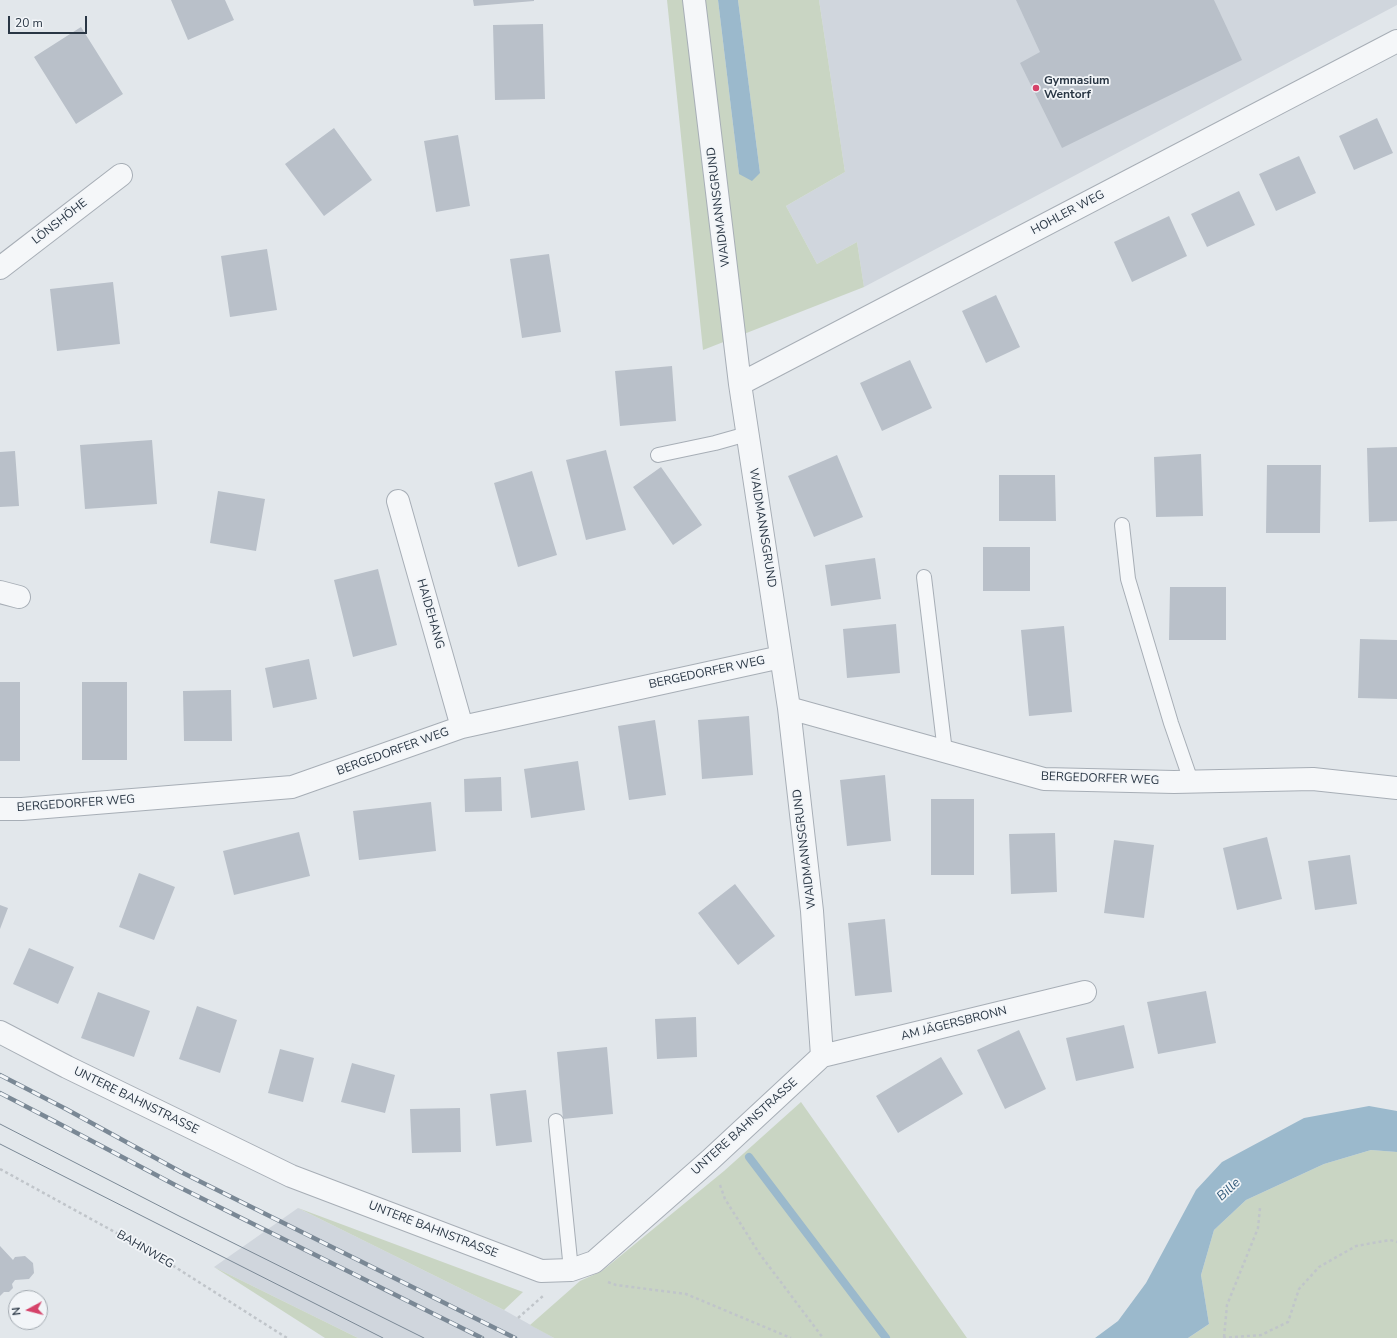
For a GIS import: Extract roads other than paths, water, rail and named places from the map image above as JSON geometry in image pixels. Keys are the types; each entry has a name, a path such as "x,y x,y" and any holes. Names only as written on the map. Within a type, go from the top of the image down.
{"street":[{"name":"WAIDMANNSGRUND","path":"694,0 740,384 789,708 812,911 822,1056"},
{"name":"HOHLER WEG","path":"740,384 1397,41"},
{"name":"LÖNSHÖHE","path":"0,268 121,175"},
{"name":"HAIDEHANG","path":"398,501 462,727"},
{"name":"BERGEDORFER WEG","path":"0,808 22,809 292,787 462,727 781,656"},
{"name":"BERGEDORFER WEG","path":"789,708 1044,779 1191,781 1313,779 1397,788"},
{"name":"AM JÄGERSBRONN","path":"822,1056 1085,992"},
{"name":"UNTERE BAHNSTRASSE","path":"0,1032 74,1071 291,1176 541,1271 571,1270 594,1262 710,1160 822,1056"}],"lane":[{"path":"658,456 748,434"},
{"path":"1122,525 1128,579 1171,723 1191,781"},
{"path":"924,577 945,752"},
{"path":"556,1121 571,1270"}],"water":[{"path":"718,0 738,0 760,173 752,181 739,174"},
{"name":"Bille","path":"1369,1106 1397,1111 1397,1152 1371,1150 1324,1164 1246,1200 1214,1230 1201,1275 1209,1324 1188,1338 1095,1338 1118,1321 1146,1283 1196,1190 1222,1162 1304,1118"}],"waterway":[{"path":"749,1157 886,1338"}],"tram line":[{"path":"0,1124 179,1216 424,1338"},
{"path":"0,1144 383,1338"}],"railway":[{"path":"0,1075 66,1109 181,1172 515,1338"},
{"path":"0,1093 177,1186 482,1338"}],"place":[{"name":"Gymnasium Wentorf","path":"1036,88"}]}
